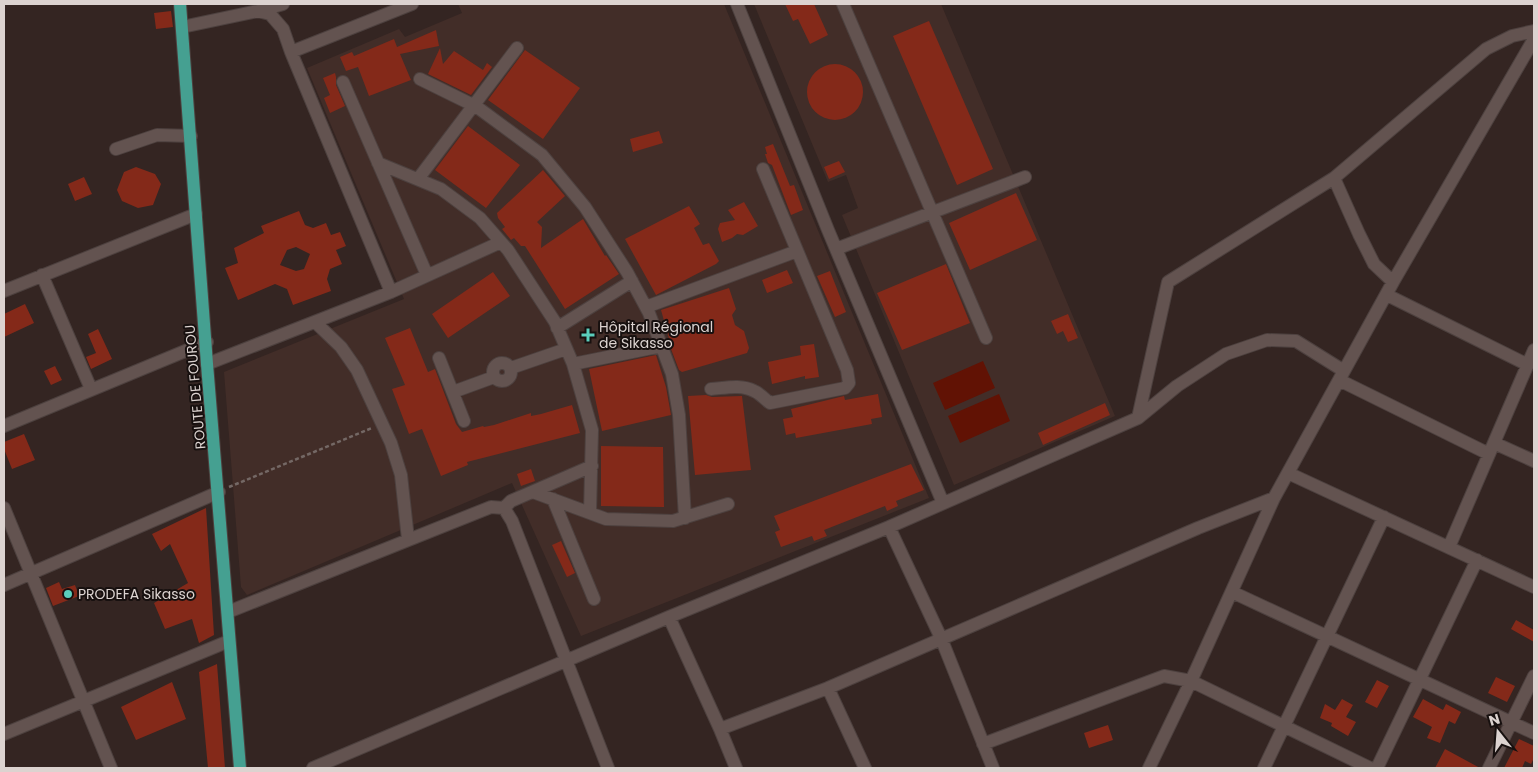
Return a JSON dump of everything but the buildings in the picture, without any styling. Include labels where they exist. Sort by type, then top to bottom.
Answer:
[{"type":"main road","name":"ROUTE DE FOUROU","points":[[180,4],[240,768]]},
{"type":"street","points":[[182,27],[283,4]]},
{"type":"street","points":[[291,52],[412,4]]},
{"type":"street","points":[[737,4],[836,249],[943,503]]},
{"type":"street","points":[[843,4],[986,338]]},
{"type":"street","points":[[258,11],[270,14],[283,29],[391,292]]},
{"type":"street","points":[[1138,418],[1168,282],[1334,178],[1486,49],[1512,36],[1534,31]]},
{"type":"street","points":[[1149,768],[1191,681],[1274,498],[1393,282],[1534,39]]},
{"type":"street","points":[[418,179],[517,48]]},
{"type":"street","points":[[420,79],[474,106],[542,155],[586,207],[632,281],[646,307],[672,374],[679,415],[685,518]]},
{"type":"street","points":[[343,82],[427,276]]},
{"type":"street","points":[[116,149],[157,135],[191,136]]},
{"type":"street","points":[[378,163],[441,189],[480,218],[513,258],[558,328],[572,364],[592,430],[590,513]]},
{"type":"street","points":[[711,389],[747,388],[757,391],[762,398],[770,403],[846,388],[849,383],[847,370],[763,169]]},
{"type":"street","points":[[836,249],[1025,177]]},
{"type":"street","points":[[1334,178],[1358,234],[1374,264],[1393,282]]},
{"type":"street","points":[[4,291],[196,214]]},
{"type":"street","points":[[207,364],[391,292],[501,242]]},
{"type":"street","points":[[646,307],[797,251]]},
{"type":"street","points":[[42,275],[92,389]]},
{"type":"street","points":[[558,328],[632,281]]},
{"type":"street","points":[[1387,295],[1528,365]]},
{"type":"street","points":[[315,322],[340,347],[357,370],[391,443],[402,474],[408,539]]},
{"type":"street","points":[[319,767],[669,617],[889,527],[1138,418],[1177,386],[1226,354],[1267,340],[1296,341],[1342,375],[1492,449],[1534,461]]},
{"type":"street","points":[[4,426],[207,342]]},
{"type":"street","points":[[572,364],[662,346]]},
{"type":"street","points":[[453,392],[494,377],[493,372],[498,364],[504,362],[511,368],[566,349]]},
{"type":"street","points":[[1449,547],[1534,350]]},
{"type":"street","points":[[439,358],[464,421]]},
{"type":"street","points":[[228,612],[491,507],[504,508],[511,501],[592,466]]},
{"type":"street","points":[[1288,473],[1534,587]]},
{"type":"street","points":[[4,586],[219,492]]},
{"type":"street","points":[[533,492],[606,518],[673,521],[728,504]]},
{"type":"street","points":[[720,729],[828,688],[1198,528],[1274,498]]},
{"type":"street","points":[[553,499],[594,599]]},
{"type":"street","points":[[4,508],[111,768]]},
{"type":"street","points":[[504,508],[512,520],[608,768]]},
{"type":"street","points":[[1264,768],[1384,517]]},
{"type":"street","points":[[889,527],[941,638],[993,768]]},
{"type":"street","points":[[1377,768],[1477,560]]},
{"type":"street","points":[[1232,592],[1534,733]]},
{"type":"street","points":[[669,617],[736,768]]},
{"type":"street","points":[[4,734],[229,641]]},
{"type":"street","points":[[983,744],[1164,676],[1191,681],[1370,768]]},
{"type":"street","points":[[1489,768],[1534,676]]},
{"type":"street","points":[[828,688],[865,768]]},
{"type":"path","points":[[219,492],[381,424]]},
{"type":"shaded area","name":"Hôpital Régional de Sikasso","points":[[458,4],[724,4],[929,498],[581,636],[512,483],[247,595],[241,587],[224,372],[404,299],[307,68],[399,29],[405,37],[462,13]]},
{"type":"shaded area","points":[[754,4],[941,4],[1115,416],[954,485],[842,215],[858,208],[846,175],[828,182]]},
{"type":"shaded area","points":[[983,361],[995,388],[945,410],[933,383]]},
{"type":"shaded area","points":[[999,394],[1010,421],[960,443],[948,416]]},
{"type":"place","name":"Hôpital Régional de Sikasso","points":[[588,335]]},
{"type":"place","name":"PRODEFA Sikasso","points":[[68,594]]}]
